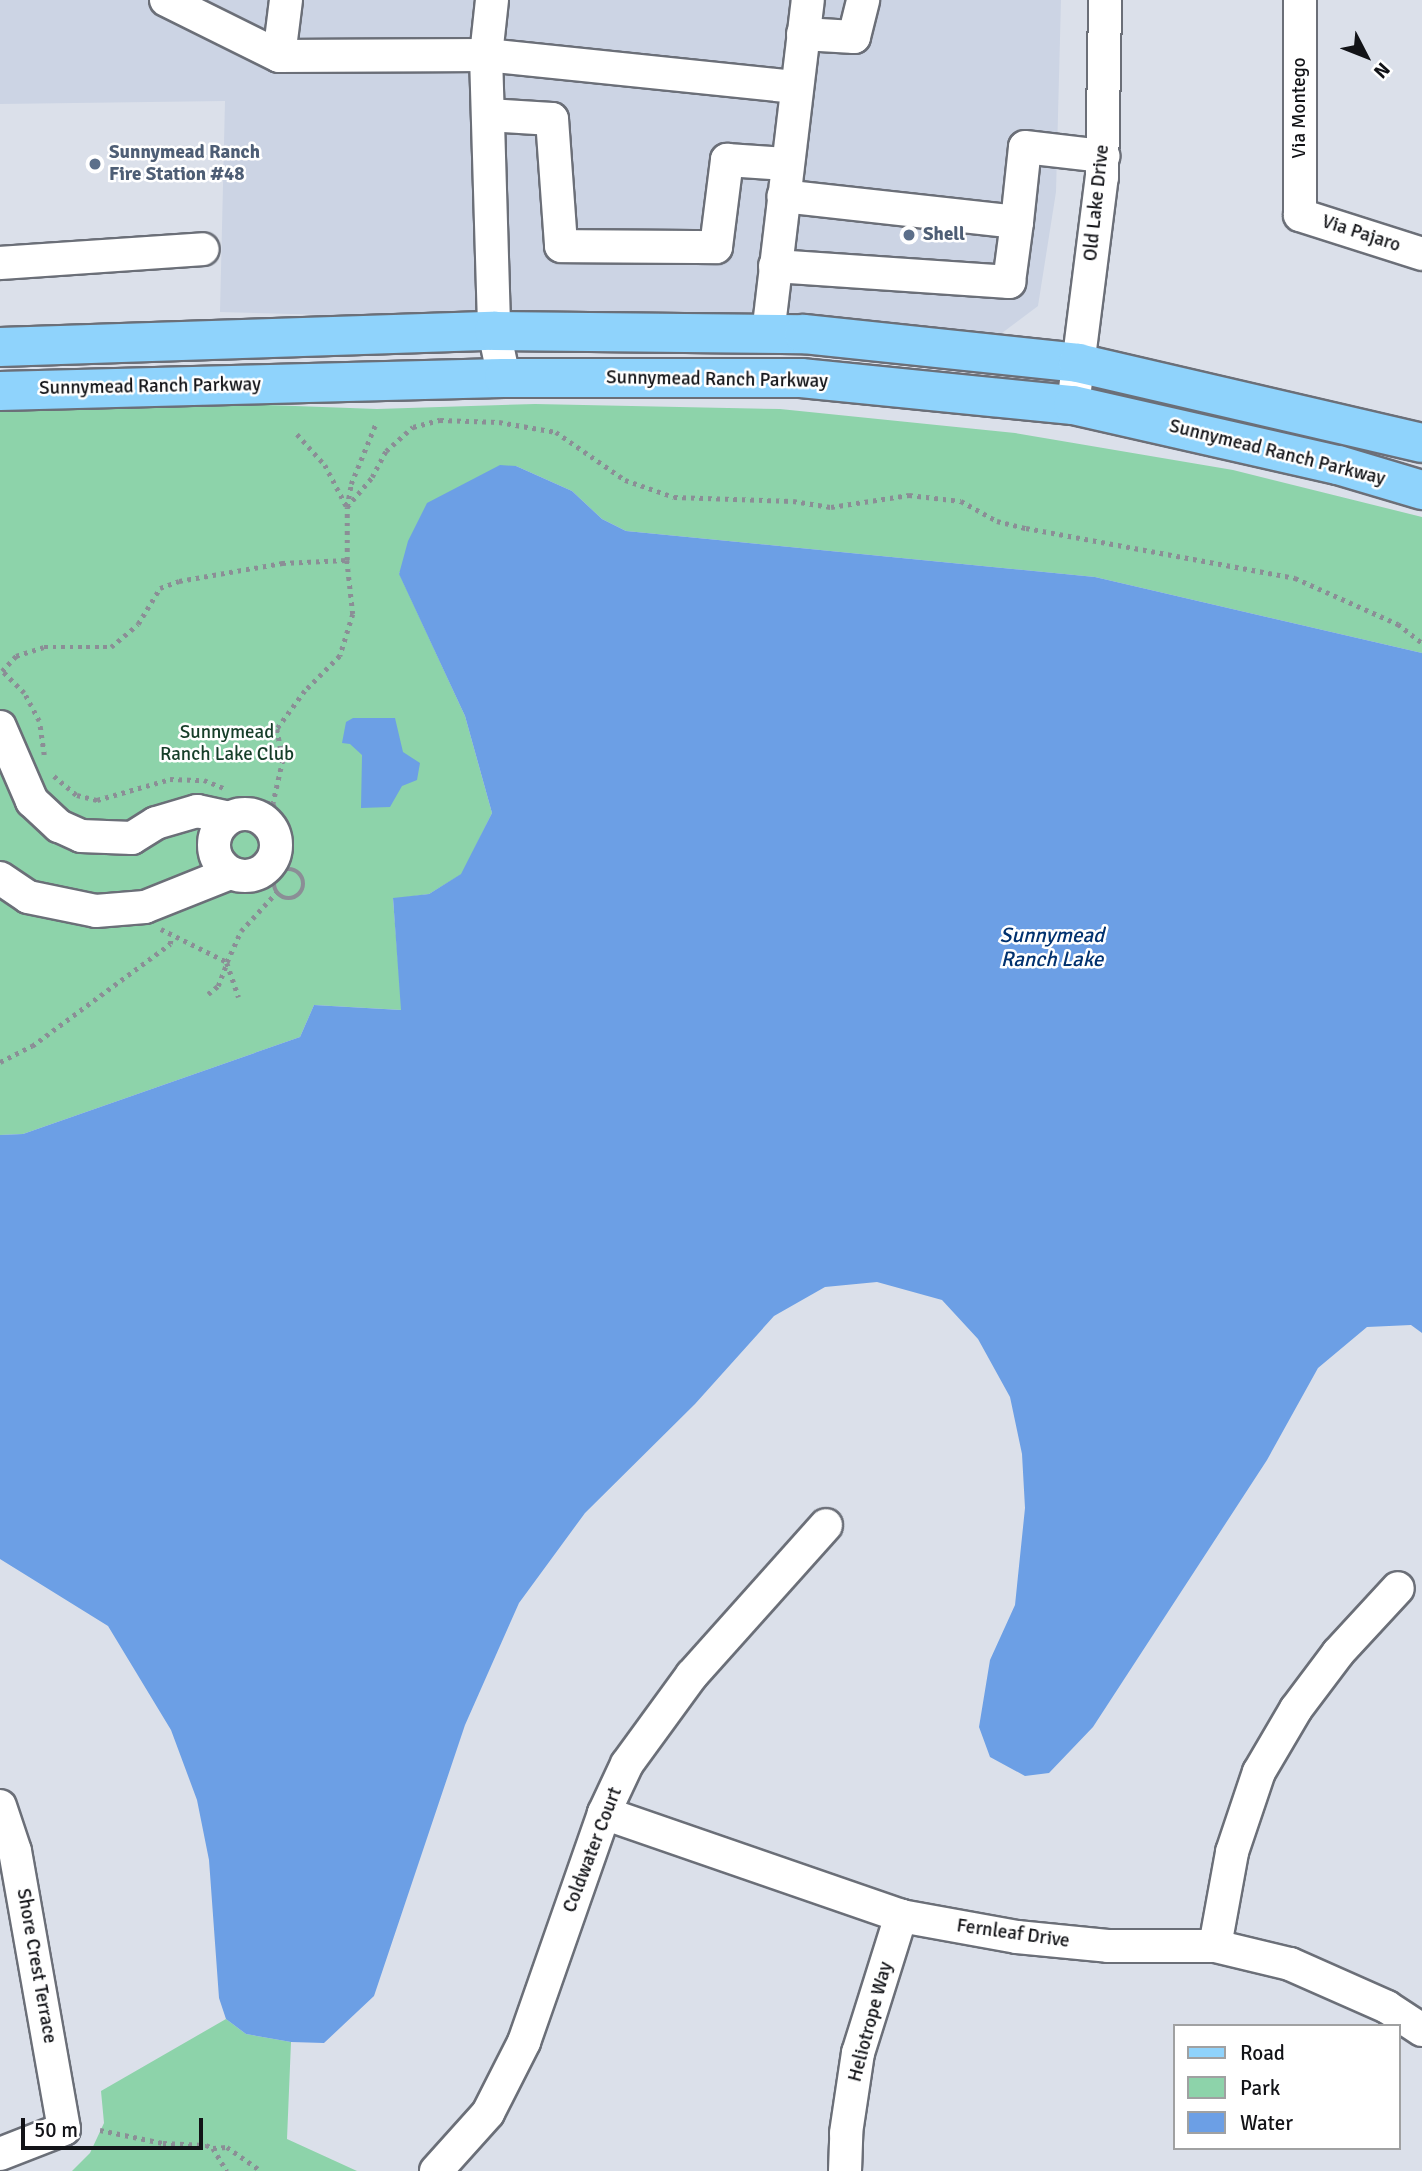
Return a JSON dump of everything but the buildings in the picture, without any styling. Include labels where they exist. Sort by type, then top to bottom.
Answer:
[{"type":"main road","points":[[0,347],[494,331],[768,334],[1078,363],[1422,443]]},
{"type":"main road","name":"Sunnymead Ranch Parkway","points":[[0,391],[505,378],[802,378],[1073,405],[1338,465],[1422,490]]},
{"type":"street","points":[[166,0],[279,56],[486,55],[796,87]]},
{"type":"street","points":[[279,56],[286,0]]},
{"type":"street","points":[[492,0],[486,55],[494,331],[505,378]]},
{"type":"street","points":[[768,334],[807,0]]},
{"type":"street","points":[[803,34],[854,37],[863,0]]},
{"type":"street","name":"Old Lake Drive","points":[[1073,405],[1103,156],[1105,0]]},
{"type":"street","name":"Via Montego","points":[[1300,0],[1300,215]]},
{"type":"street","points":[[488,115],[552,119],[561,246],[716,247],[727,160],[786,164]]},
{"type":"street","points":[[775,266],[1009,282],[1024,147],[1103,156]]},
{"type":"street","points":[[783,196],[1017,222]]},
{"type":"street","name":"Via Pajaro","points":[[1300,215],[1422,254]]},
{"type":"street","points":[[0,263],[203,249]]},
{"type":"street","points":[[0,727],[32,801],[59,826],[81,836],[132,838],[156,823],[233,802]]},
{"type":"street","points":[[0,878],[28,897],[96,911],[145,907],[230,873],[252,876],[262,872],[270,864],[277,844],[269,824],[260,817],[239,814],[233,802]]},
{"type":"street","points":[[230,873],[217,860],[213,841],[233,802]]},
{"type":"street","name":"Coldwater Court","points":[[436,2171],[488,2113],[524,2042],[604,1813],[627,1765],[692,1675],[826,1525]]},
{"type":"street","points":[[1215,1946],[1231,1852],[1259,1772],[1296,1709],[1338,1653],[1398,1588]]},
{"type":"street","name":"Shore Crest Terrace","points":[[0,1806],[15,1851],[64,2129],[0,2154]]},
{"type":"street","name":"Fernleaf Drive","points":[[604,1813],[901,1916],[1017,1937],[1108,1946],[1215,1946],[1302,1969],[1387,2007],[1422,2030]]},
{"type":"street","name":"Heliotrope Way","points":[[845,2171],[846,2133],[858,2053],[901,1916]]},
{"type":"path","points":[[347,507],[372,477],[386,451],[413,427],[440,420],[499,422],[556,432],[625,480],[674,497],[793,500],[831,507],[909,495],[961,501],[997,521],[1026,528],[1294,578],[1398,624],[1422,643]]},
{"type":"path","points":[[208,994],[218,986],[241,931],[276,893],[275,878],[286,869],[287,828],[273,804],[283,760],[277,729],[304,691],[340,656],[353,614],[347,560],[347,507],[351,484],[376,423]]},
{"type":"path","points":[[297,434],[325,465],[347,507]]},
{"type":"path","points":[[273,804],[233,802],[204,780],[170,779],[97,800],[77,795],[57,782],[44,756],[39,721],[24,693],[2,671],[16,656],[44,648],[111,647],[138,624],[160,589],[179,581],[282,563],[347,560]]},
{"type":"path","points":[[276,893],[289,900],[302,891],[302,877],[286,869]]},
{"type":"path","points":[[156,926],[171,937],[226,962],[239,996]]},
{"type":"path","points":[[0,1062],[32,1046],[170,944],[171,937]]},
{"type":"path","points":[[100,2130],[214,2148],[227,2147],[261,2170]]},
{"type":"path","points":[[214,2148],[227,2171]]},
{"type":"path","points":[[249,2171],[261,2170]]},
{"type":"shaded area","points":[[0,0],[1061,0],[1056,192],[1038,306],[1002,333],[220,312],[225,101],[0,104]]},
{"type":"green space","name":"Sunnymead Ranch Lake Club","points":[[239,404],[377,409],[535,404],[780,409],[1015,433],[1233,470],[1422,517],[1422,653],[1095,577],[626,531],[602,519],[572,491],[516,466],[399,573],[465,716],[492,813],[462,874],[429,894],[393,899],[402,1010],[314,1005],[300,1037],[23,1134],[0,1135],[0,410]]},
{"type":"green space","points":[[226,2019],[246,2034],[291,2042],[287,2139],[357,2171],[72,2171],[90,2153],[104,2123],[101,2091]]},
{"type":"water","name":"Sunnymead Ranch Lake","points":[[500,465],[516,466],[572,491],[602,519],[626,531],[1095,577],[1422,653],[1422,1333],[1411,1325],[1367,1327],[1318,1368],[1267,1460],[1093,1727],[1049,1773],[1025,1776],[990,1757],[979,1727],[990,1660],[1015,1605],[1025,1508],[1022,1454],[1010,1397],[978,1339],[942,1300],[877,1282],[825,1287],[774,1316],[695,1404],[585,1513],[519,1603],[465,1725],[374,1996],[324,2043],[291,2042],[246,2034],[226,2019],[219,1998],[209,1860],[197,1800],[171,1730],[108,1626],[0,1559],[0,1135],[23,1134],[300,1037],[314,1005],[401,1010],[393,898],[429,894],[461,874],[492,813],[465,716],[399,574],[408,541],[427,503]]},
{"type":"water","points":[[353,718],[395,718],[403,752],[420,763],[417,780],[402,786],[390,807],[361,808],[362,755],[350,744],[342,743],[346,722]]},
{"type":"place","name":"Sunnymead Ranch Fire Station #48","points":[[95,164]]},
{"type":"place","name":"Shell","points":[[909,235]]}]
